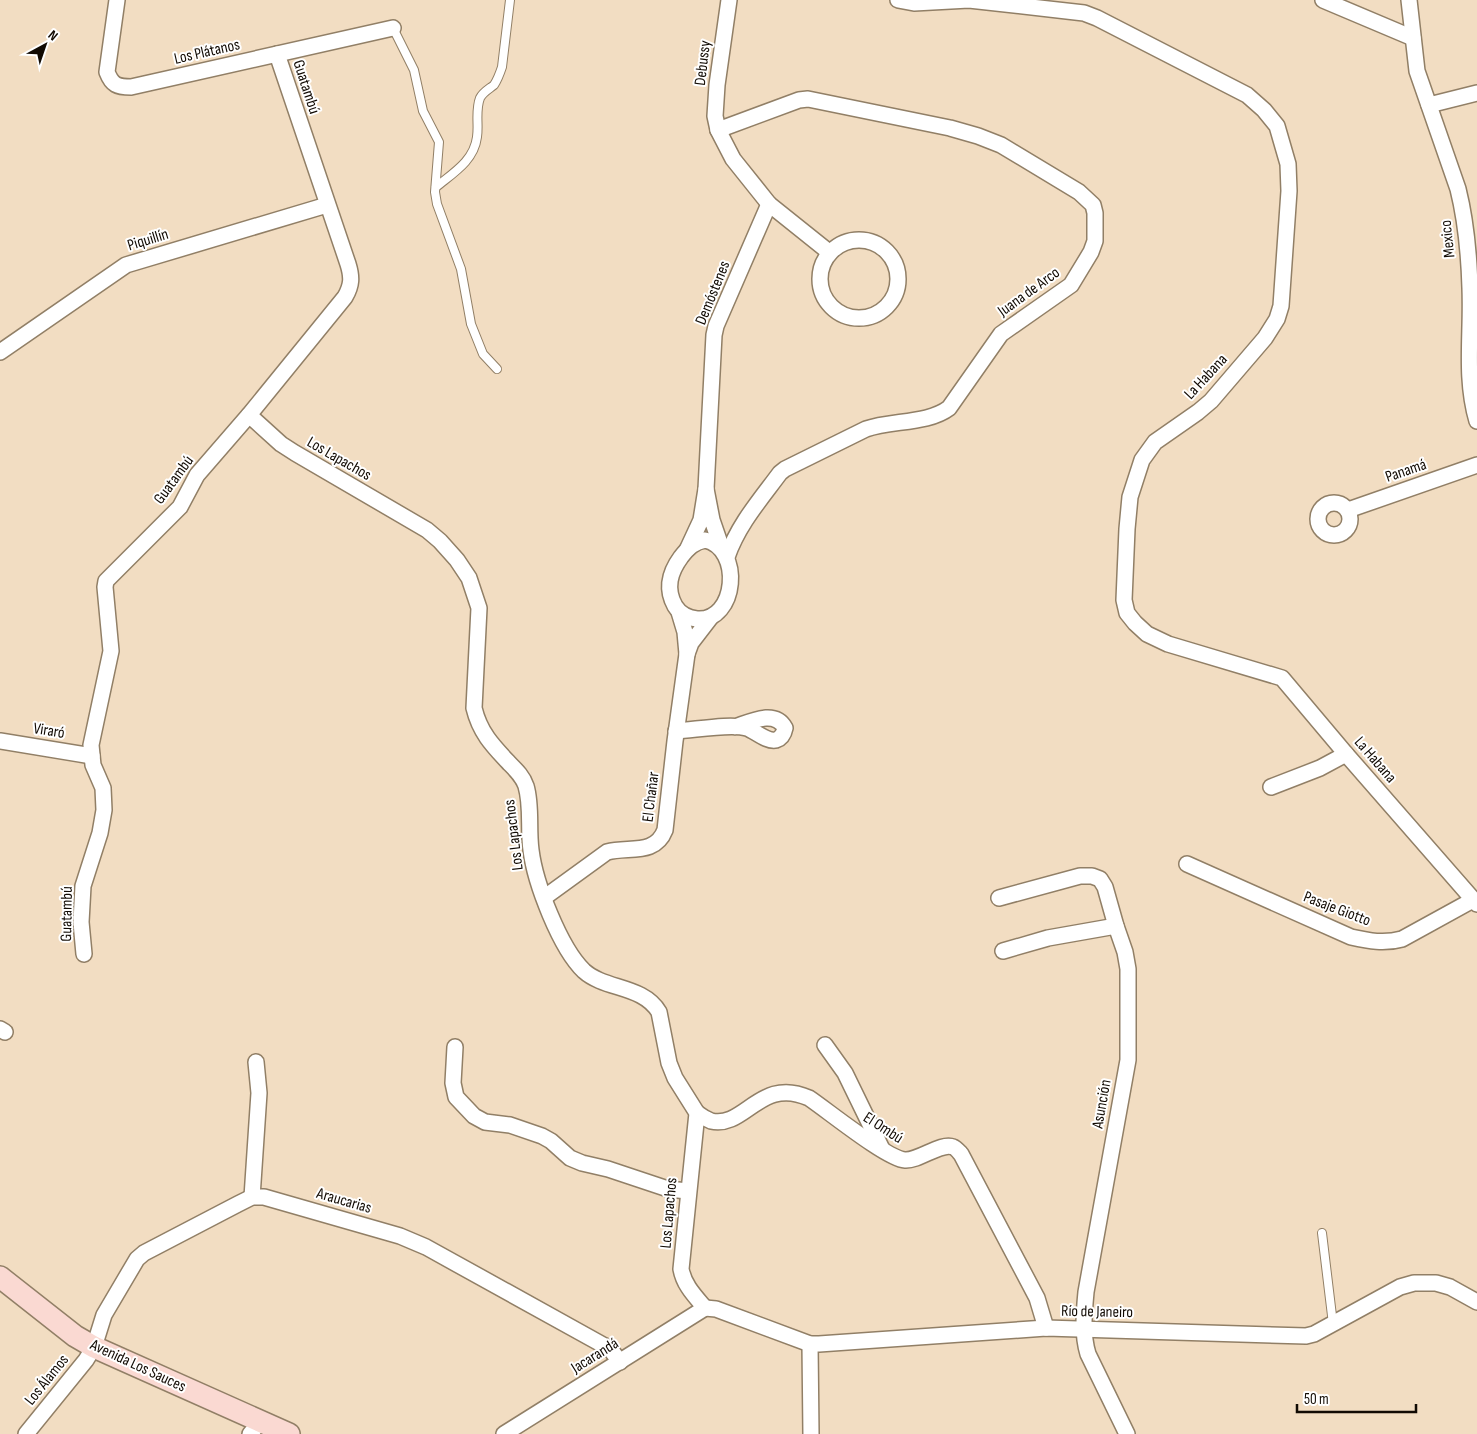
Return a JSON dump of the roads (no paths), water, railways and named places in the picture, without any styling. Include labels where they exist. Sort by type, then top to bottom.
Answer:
[{"type":"main road","name":"Avenida Los Sauces","points":[[0,1277],[75,1336],[94,1347],[255,1428],[289,1434]]},
{"type":"street","name":"Los Plátanos","points":[[117,0],[107,72],[110,80],[115,85],[131,87],[393,28]]},
{"type":"street","name":"Debussy","points":[[718,130],[716,116],[717,85],[729,0]]},
{"type":"street","name":"La Habana","points":[[898,0],[914,3],[969,0],[1084,14],[1097,18],[1247,95],[1264,110],[1277,126],[1284,146],[1289,173],[1282,306],[1265,338],[1211,401],[1155,442],[1142,460],[1130,497],[1126,529],[1124,600],[1127,613],[1148,634],[1168,644],[1282,678],[1476,905]]},
{"type":"street","points":[[1323,0],[1413,38]]},
{"type":"street","name":"Mexico","points":[[1409,0],[1417,71],[1458,189],[1472,244],[1469,382],[1477,421]]},
{"type":"street","name":"Guatambú","points":[[84,954],[81,922],[84,886],[87,869],[100,833],[104,810],[103,788],[93,764],[91,745],[92,732],[111,650],[104,587],[106,581],[180,507],[197,475],[249,415],[349,290],[352,276],[277,54]]},
{"type":"street","points":[[1429,105],[1477,94]]},
{"type":"street","name":"Juana de Arco","points":[[718,130],[800,100],[808,99],[950,128],[1000,145],[1079,192],[1093,205],[1095,213],[1095,241],[1091,252],[1071,285],[1001,334],[950,408],[937,415],[866,429],[785,469],[746,519],[724,553]]},
{"type":"street","points":[[718,130],[733,159],[768,204],[829,252]]},
{"type":"street","name":"Piquillín","points":[[0,352],[126,265],[327,204]]},
{"type":"street","name":"Demóstenes","points":[[679,612],[672,601],[669,580],[675,565],[688,548],[701,520],[706,488],[714,334],[768,204]]},
{"type":"street","points":[[852,240],[866,240],[878,244],[888,253],[895,264],[898,278],[896,291],[890,303],[870,317],[857,318],[844,315],[834,309],[825,300],[820,288],[819,276],[822,263],[829,252],[839,244],[852,240]]},
{"type":"street","name":"Los Lapachos","points":[[249,415],[281,444],[427,530],[457,560],[469,578],[479,608],[474,708],[477,721],[481,731],[521,776],[526,786],[531,850],[536,874],[556,926],[573,957],[585,972],[647,998],[655,1004],[659,1012],[669,1062],[675,1078],[697,1113],[681,1269],[688,1289],[705,1308]]},
{"type":"street","name":"Panamá","points":[[1348,510],[1477,465]]},
{"type":"street","name":"Demóstenes","points":[[706,488],[712,520],[731,576],[722,610],[711,617]]},
{"type":"street","points":[[712,520],[725,528],[733,528],[746,519]]},
{"type":"street","points":[[688,548],[698,541],[705,540],[712,541],[724,553]]},
{"type":"street","points":[[679,612],[688,618],[706,620],[711,617]]},
{"type":"street","name":"El Chañar","points":[[679,612],[685,632],[688,654]]},
{"type":"street","name":"El Chañar","points":[[545,897],[608,852],[646,848],[656,844],[662,838],[665,830],[676,731],[688,654],[691,643],[711,617]]},
{"type":"street","points":[[676,731],[735,727]]},
{"type":"street","name":"Viraró","points":[[0,741],[92,756]]},
{"type":"street","points":[[1272,787],[1320,768],[1346,754]]},
{"type":"street","name":"Pasaje Giotto","points":[[1188,864],[1351,937],[1373,942],[1390,942],[1402,939],[1476,905]]},
{"type":"street","name":"Asunción","points":[[999,898],[1080,876],[1092,876],[1100,879],[1105,886],[1125,952],[1128,969],[1128,1060],[1086,1292],[1083,1328],[1088,1354],[1127,1434]]},
{"type":"street","points":[[1004,951],[1048,938],[1116,926]]},
{"type":"street","points":[[825,1045],[845,1073],[883,1150]]},
{"type":"street","points":[[455,1047],[453,1083],[456,1097],[474,1116],[485,1122],[510,1125],[542,1136],[551,1141],[570,1158],[582,1163],[668,1189],[688,1191]]},
{"type":"street","points":[[94,1347],[104,1315],[137,1260],[144,1253],[252,1197],[259,1093],[256,1062]]},
{"type":"street","name":"El Ombú","points":[[697,1113],[709,1120],[719,1122],[729,1119],[776,1092],[788,1091],[809,1098],[897,1158],[913,1159],[946,1146],[953,1147],[961,1154],[1037,1298],[1046,1328]]},
{"type":"street","name":"Araucarias","points":[[252,1197],[274,1199],[400,1236],[426,1247],[611,1350],[620,1362]]},
{"type":"street","name":"Río de Janeiro","points":[[705,1308],[716,1309],[810,1344],[1046,1328],[1306,1336],[1314,1334],[1400,1287],[1414,1283],[1436,1283],[1450,1287],[1477,1302]]},
{"type":"street","name":"Jacarandá","points":[[504,1434],[705,1308]]},
{"type":"street","points":[[810,1344],[811,1434]]},
{"type":"street","name":"Los Álamos","points":[[26,1434],[78,1372],[94,1347]]},
{"type":"lane","points":[[436,187],[462,166],[472,154],[477,138],[480,97],[493,85],[502,67],[510,0]]},
{"type":"lane","points":[[393,28],[414,70],[423,111],[439,142],[436,187],[437,204],[461,269],[472,324],[483,354],[497,369]]},
{"type":"lane","points":[[1322,1233],[1332,1324]]}]
